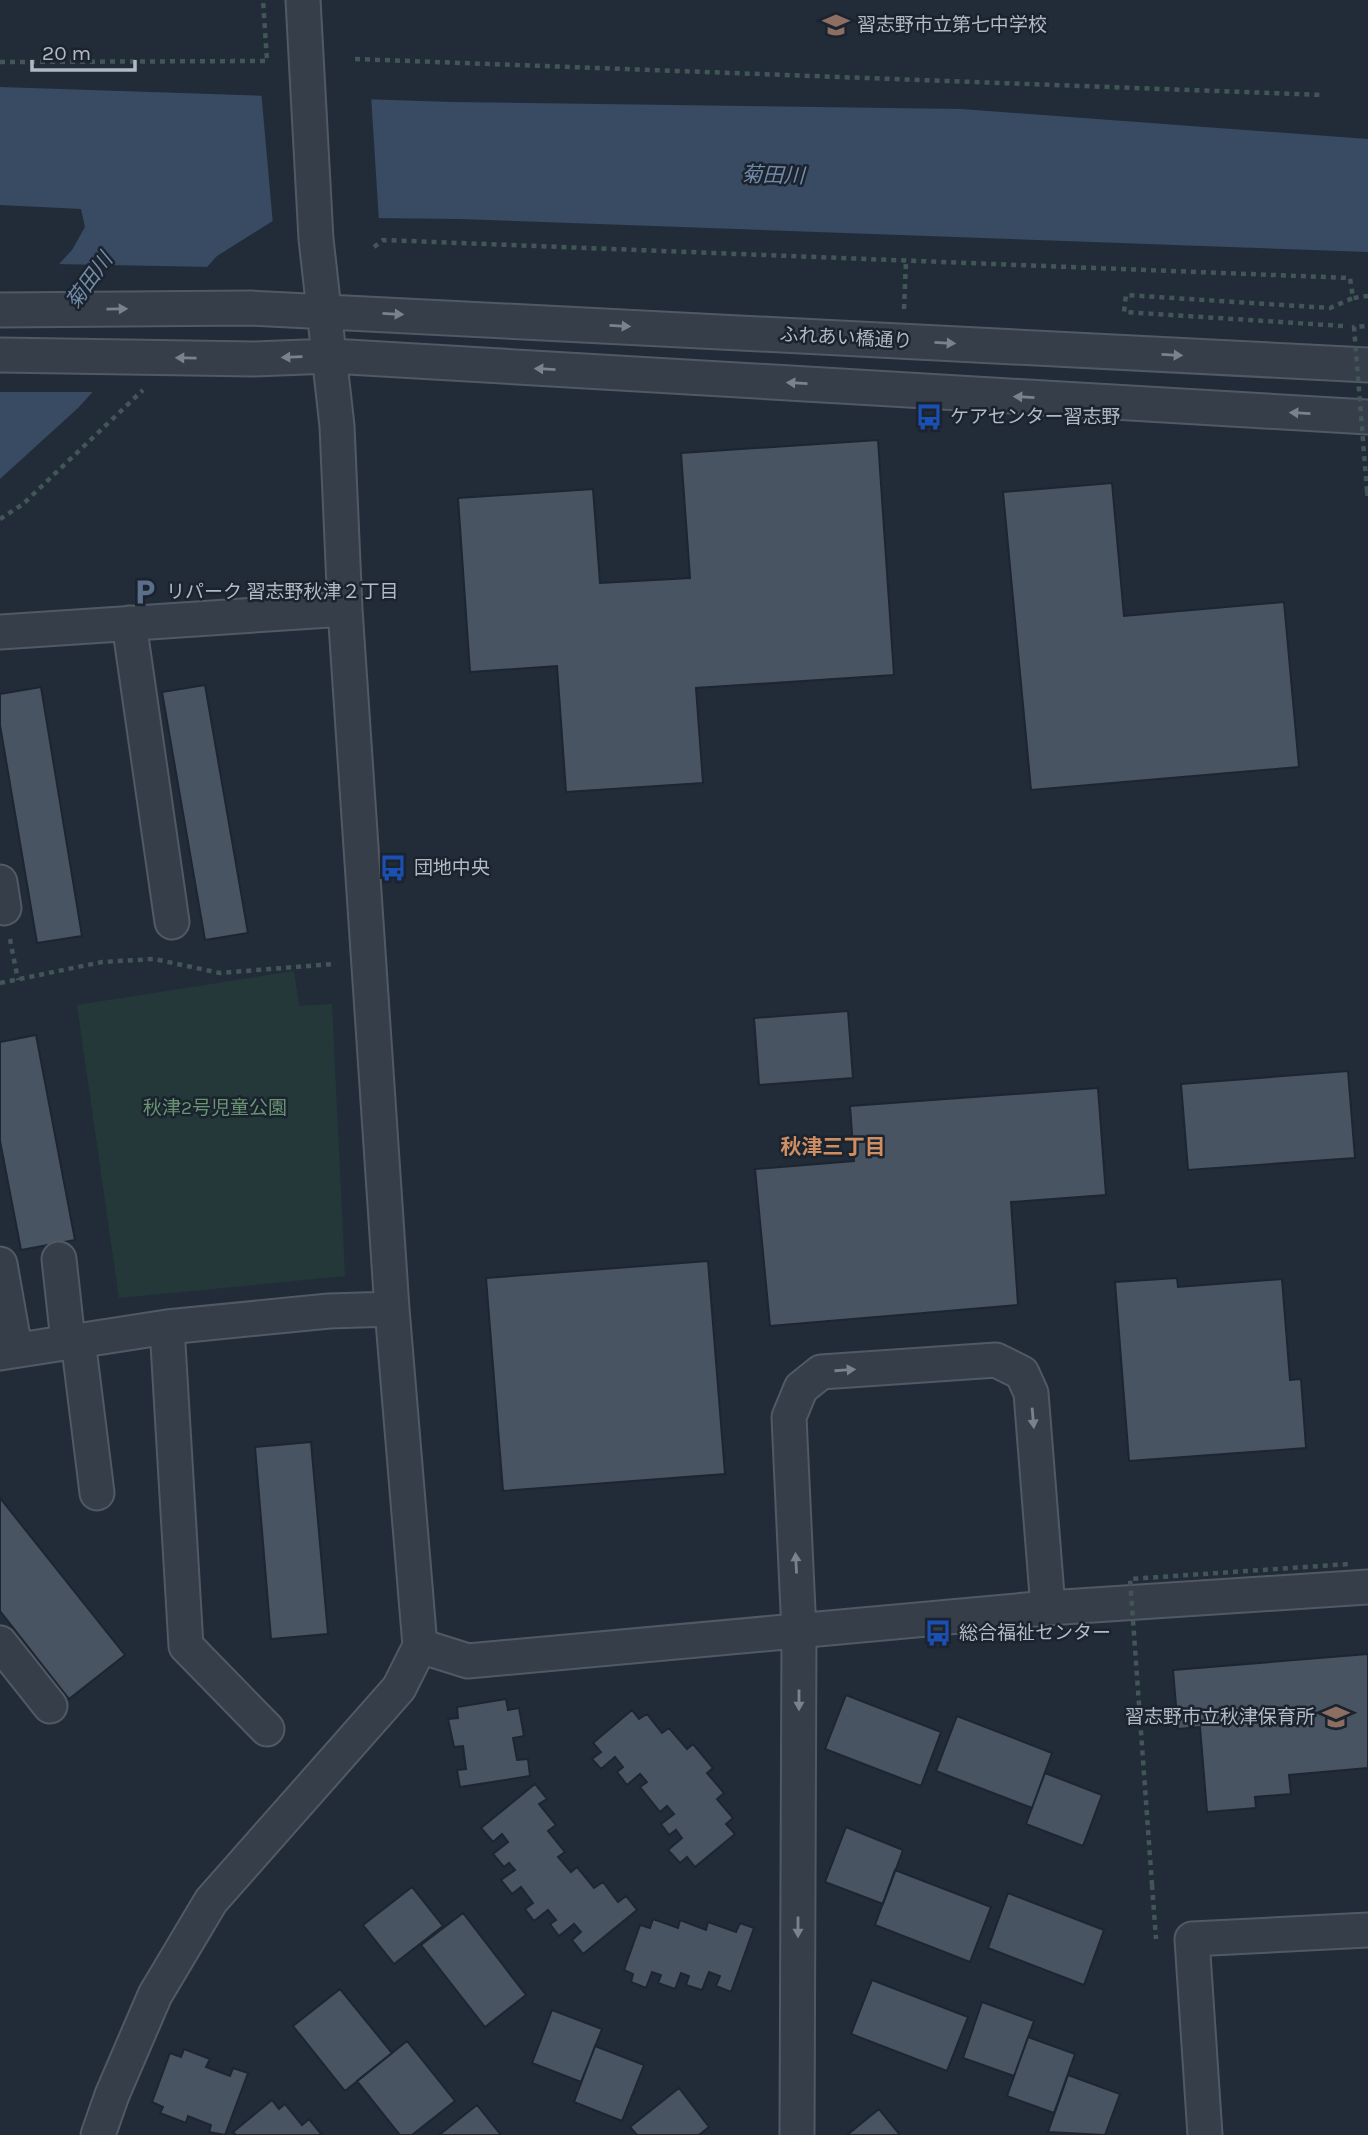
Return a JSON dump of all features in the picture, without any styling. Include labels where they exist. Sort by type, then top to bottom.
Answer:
[{"type":"street","points":[[98,2135],[155,1995],[211,1901],[398,1688],[420,1646],[392,1310],[345,609],[339,453],[331,356],[316,247],[303,0]]},
{"type":"street","name":"ふれあい橋通り","points":[[0,310],[251,308],[1368,365]]},
{"type":"street","points":[[0,355],[254,359],[331,356],[1368,417]]},
{"type":"street","points":[[0,632],[345,609]]},
{"type":"street","points":[[129,623],[172,922]]},
{"type":"street","points":[[60,1259],[97,1493]]},
{"type":"street","points":[[0,1264],[7,1351],[167,1328],[329,1311],[392,1310]]},
{"type":"street","points":[[167,1328],[186,1646],[267,1729]]},
{"type":"street","points":[[797,2135],[799,1632],[789,1417],[801,1388],[821,1372],[996,1360],[1022,1373],[1031,1393],[1048,1608]]},
{"type":"street","points":[[420,1646],[468,1661],[799,1632],[1358,1576]]},
{"type":"street","points":[[0,1643],[50,1706]]},
{"type":"street","points":[[1205,2135],[1192,1939],[1368,1930]]},
{"type":"path","points":[[0,62],[267,61],[262,0]]},
{"type":"path","points":[[355,60],[1324,95]]},
{"type":"path","points":[[374,247],[383,240],[1350,278],[1353,298]]},
{"type":"path","points":[[904,312],[906,260]]},
{"type":"path","points":[[1368,296],[1353,298],[1330,308],[1126,295],[1124,313],[1368,326]]},
{"type":"path","points":[[1354,327],[1368,498]]},
{"type":"path","points":[[0,519],[23,504],[91,443],[138,397],[147,384]]},
{"type":"path","points":[[0,983],[102,962],[154,959],[220,973],[334,964]]},
{"type":"path","points":[[1152,1885],[1130,1579],[1358,1576]]},
{"type":"green space","name":"秋津2号児童公園","points":[[294,971],[299,1006],[332,1004],[345,1276],[119,1298],[77,1005]]},
{"type":"water","name":"菊田川","points":[[0,87],[452,102],[962,109],[1368,139],[1368,252],[460,219],[279,217],[217,256],[78,408],[0,479],[0,328],[72,250],[85,227],[81,209],[0,205]]},
{"type":"pier","points":[[261,90],[371,95],[379,222],[280,221],[273,225]]},
{"type":"pier","points":[[55,264],[213,267],[98,392],[0,392],[0,323]]},
{"type":"building","points":[[878,440],[894,675],[696,688],[703,783],[566,792],[557,666],[470,672],[458,498],[593,489],[600,583],[690,578],[681,453]]},
{"type":"building","points":[[1112,483],[1124,616],[1284,602],[1299,767],[1031,790],[1003,492]]},
{"type":"building","points":[[205,685],[248,933],[205,940],[162,692]]},
{"type":"building","points":[[41,687],[82,936],[37,943],[0,725],[0,694]]},
{"type":"building","points":[[848,1011],[853,1078],[759,1085],[754,1018]]},
{"type":"building","points":[[36,1035],[75,1240],[21,1250],[0,1141],[0,1042]]},
{"type":"building","points":[[1348,1071],[1355,1158],[1188,1170],[1181,1084]]},
{"type":"building","points":[[1098,1088],[1106,1195],[1011,1202],[1018,1305],[770,1326],[755,1169],[854,1161],[850,1106]]},
{"type":"building","points":[[708,1261],[725,1474],[503,1491],[486,1278]]},
{"type":"building","points":[[1177,1278],[1178,1287],[1282,1279],[1290,1380],[1301,1379],[1306,1448],[1129,1461],[1115,1282]]},
{"type":"building","points":[[311,1442],[328,1634],[271,1639],[255,1447]]},
{"type":"building","points":[[0,1498],[125,1655],[69,1699],[0,1611]]},
{"type":"building","points":[[1368,1654],[1368,1768],[1289,1775],[1291,1794],[1255,1797],[1256,1808],[1207,1812],[1200,1727],[1178,1729],[1173,1670]]},
{"type":"building","points":[[846,1695],[941,1732],[921,1786],[825,1749]]},
{"type":"building","points":[[506,1699],[508,1710],[519,1708],[524,1736],[513,1738],[517,1760],[528,1759],[530,1776],[460,1787],[457,1770],[466,1769],[463,1746],[454,1747],[448,1719],[458,1718],[457,1707]]},
{"type":"building","points":[[632,1710],[639,1719],[647,1714],[662,1733],[669,1728],[687,1749],[693,1744],[713,1768],[707,1773],[724,1793],[717,1799],[733,1818],[726,1824],[735,1834],[695,1867],[687,1857],[680,1863],[668,1850],[682,1838],[676,1830],[669,1835],[661,1824],[674,1814],[667,1806],[660,1812],[640,1787],[647,1782],[640,1774],[627,1785],[617,1772],[623,1767],[615,1757],[601,1769],[592,1759],[601,1752],[593,1743]]},
{"type":"building","points":[[957,1716],[1052,1753],[1032,1808],[936,1771]]},
{"type":"building","points":[[1045,1773],[1102,1795],[1083,1846],[1026,1824]]},
{"type":"building","points":[[535,1784],[547,1799],[539,1804],[556,1825],[548,1831],[565,1852],[558,1857],[571,1872],[577,1867],[594,1888],[603,1882],[618,1902],[626,1896],[637,1910],[583,1954],[572,1940],[581,1932],[574,1924],[559,1936],[550,1924],[556,1920],[548,1910],[534,1921],[525,1909],[533,1903],[521,1887],[512,1894],[501,1880],[515,1870],[509,1863],[504,1867],[493,1854],[508,1842],[502,1834],[493,1842],[481,1828]]},
{"type":"building","points":[[846,1827],[903,1850],[883,1904],[825,1882]]},
{"type":"building","points":[[895,1870],[991,1907],[970,1962],[875,1925]]},
{"type":"building","points":[[412,1887],[443,1926],[394,1964],[363,1925]]},
{"type":"building","points":[[1008,1893],[1104,1930],[1084,1985],[988,1948]]},
{"type":"building","points":[[463,1913],[526,1995],[485,2027],[421,1945]]},
{"type":"building","points":[[653,1919],[678,1928],[680,1920],[706,1930],[708,1922],[736,1932],[740,1923],[754,1928],[731,1992],[716,1986],[720,1976],[709,1972],[702,1990],[686,1985],[689,1976],[681,1973],[675,1989],[658,1983],[661,1975],[652,1972],[646,1988],[631,1982],[633,1974],[624,1970],[640,1925],[650,1928]]},
{"type":"building","points":[[872,1980],[968,2017],[947,2071],[851,2034]]},
{"type":"building","points":[[340,1989],[392,2053],[345,2091],[293,2026]]},
{"type":"building","points":[[982,2002],[1034,2021],[1014,2076],[963,2058]]},
{"type":"building","points":[[552,2010],[602,2029],[581,2082],[532,2063]]},
{"type":"building","points":[[1028,2037],[1075,2054],[1054,2113],[1007,2096]]},
{"type":"building","points":[[407,2041],[455,2101],[412,2135],[400,2135],[357,2081]]},
{"type":"building","points":[[595,2046],[644,2065],[622,2121],[574,2102]]},
{"type":"building","points":[[184,2049],[210,2059],[206,2067],[230,2076],[233,2068],[248,2073],[225,2135],[209,2132],[211,2125],[188,2116],[186,2123],[160,2113],[163,2107],[152,2102],[170,2053],[181,2057]]},
{"type":"building","points":[[1068,2075],[1120,2094],[1105,2135],[1048,2132]]},
{"type":"building","points":[[679,2088],[709,2127],[699,2135],[637,2135],[630,2127]]},
{"type":"building","points":[[272,2100],[279,2109],[285,2104],[302,2125],[309,2119],[322,2135],[236,2135],[233,2132]]},
{"type":"building","points":[[477,2105],[501,2135],[439,2135]]},
{"type":"building","points":[[879,2109],[900,2135],[847,2135]]},
{"type":"place","name":"習志野市立第七中学校","points":[[836,25]]},
{"type":"place","name":"ケアセンター習志野","points":[[929,417]]},
{"type":"place","name":"リパーク 習志野秋津２丁目","points":[[145,592]]},
{"type":"place","name":"団地中央","points":[[393,868]]},
{"type":"place","name":"総合福祉センター","points":[[938,1633]]},
{"type":"place","name":"習志野市立秋津保育所","points":[[1336,1717]]},
{"type":"district","name":"秋津三丁目","points":[[833,1147]]}]
